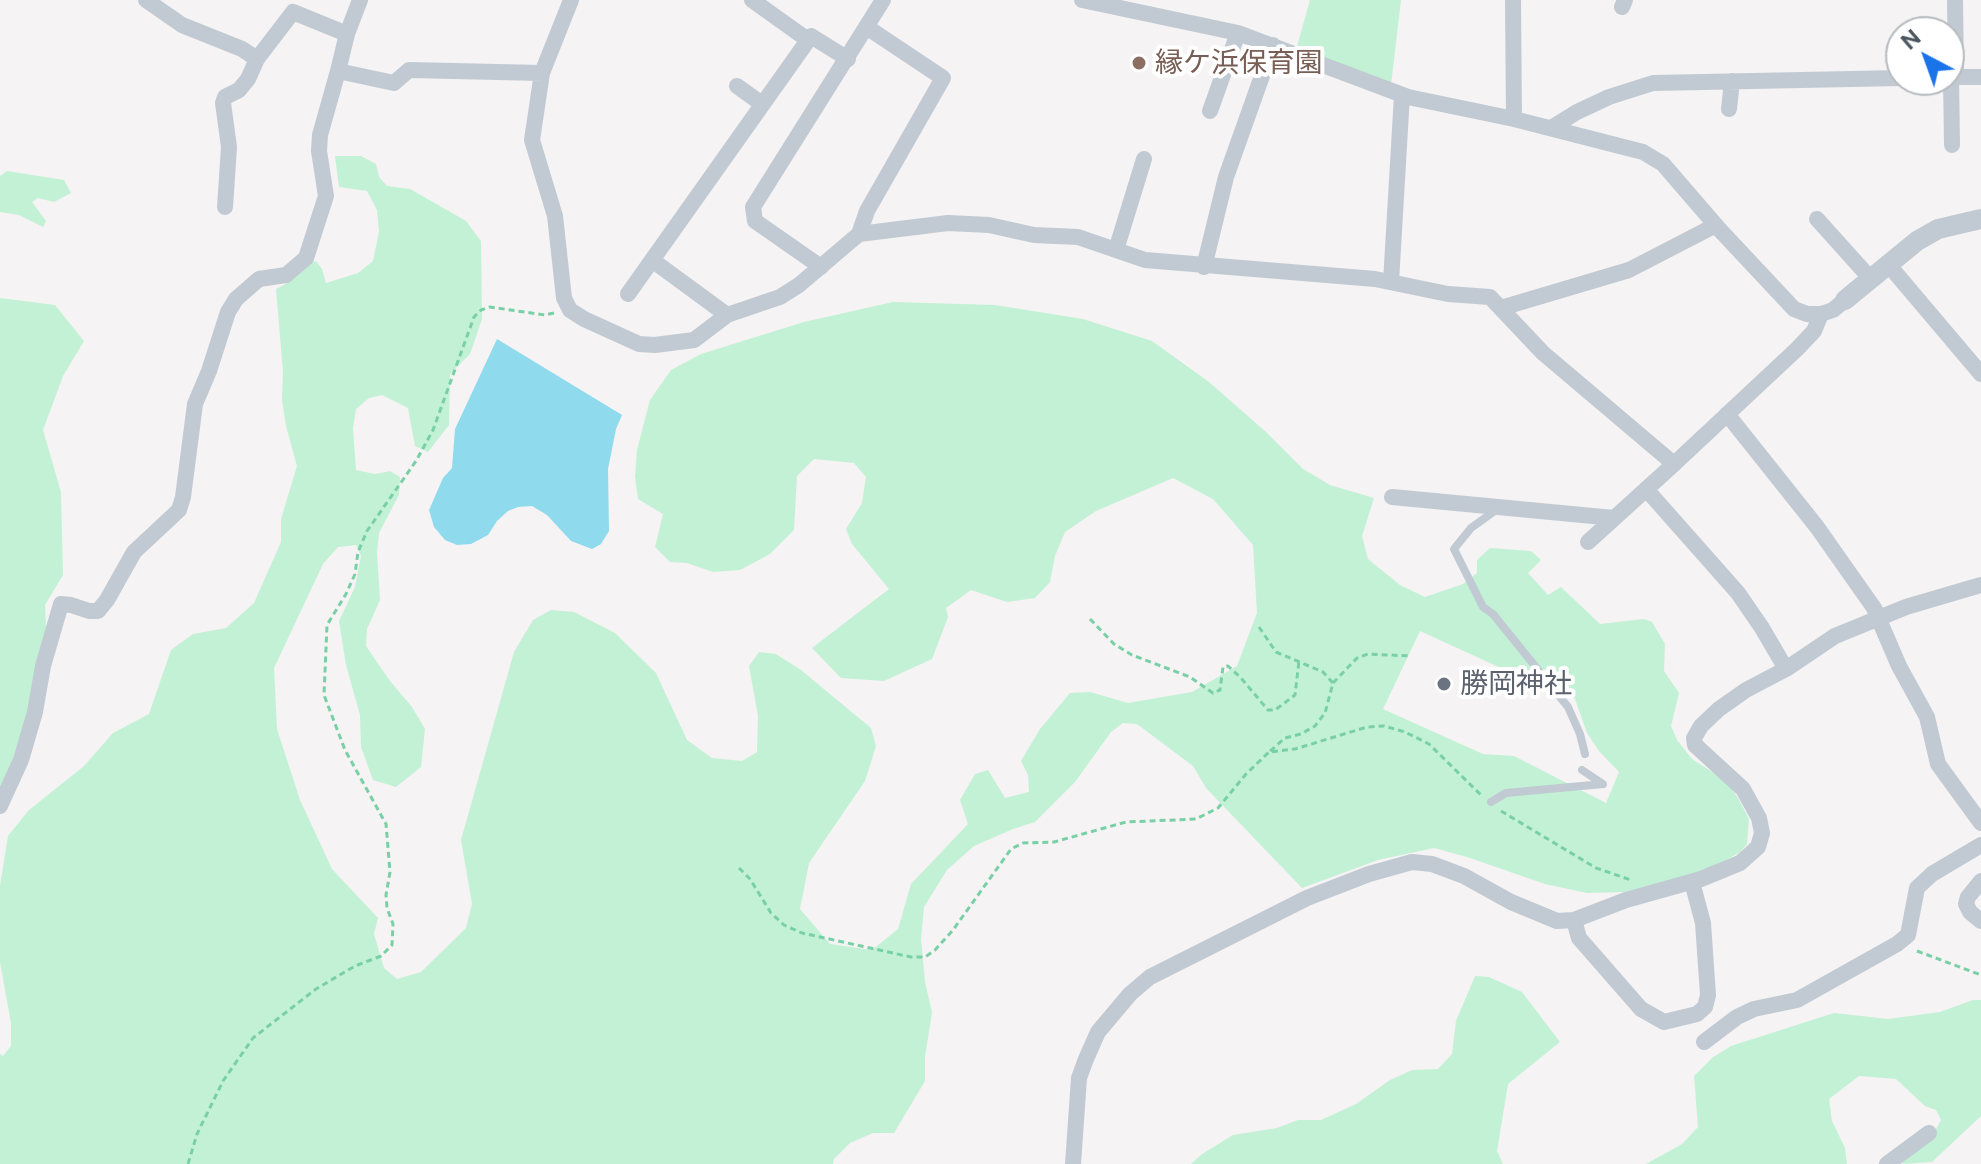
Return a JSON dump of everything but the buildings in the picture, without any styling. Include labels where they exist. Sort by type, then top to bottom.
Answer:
[{"type":"street","points":[[146,0],[182,25],[242,49],[257,59]]},
{"type":"street","points":[[0,806],[29,733],[43,666],[61,604],[98,611],[134,552],[179,510],[195,404],[228,312],[236,299],[259,279],[286,275],[306,258],[326,196],[319,151],[320,135],[347,34],[360,0]]},
{"type":"street","points":[[571,0],[542,73],[532,140],[555,216],[564,298],[570,310],[639,344],[694,340],[727,315],[780,297],[859,234],[867,211],[943,78],[868,28]]},
{"type":"street","points":[[752,0],[808,40]]},
{"type":"street","points":[[821,267],[755,221],[753,207],[883,0]]},
{"type":"street","points":[[1082,0],[1238,33],[1402,95],[1551,128],[1653,157],[1785,300],[1807,314],[1833,310],[1887,263],[1938,229],[1981,219]]},
{"type":"street","points":[[1513,0],[1514,119]]},
{"type":"street","points":[[225,207],[229,147],[223,103],[225,97],[239,90],[248,79],[257,59],[293,12],[347,34]]},
{"type":"street","points":[[1210,111],[1238,33]]},
{"type":"street","points":[[628,294],[811,36],[848,59]]},
{"type":"street","points":[[1204,267],[1226,177],[1273,45]]},
{"type":"street","points":[[338,71],[394,83],[409,70],[542,73]]},
{"type":"street","points":[[1551,128],[1609,97],[1653,83],[1885,78]]},
{"type":"street","points":[[1729,109],[1732,81]]},
{"type":"street","points":[[737,86],[762,104]]},
{"type":"street","points":[[1391,282],[1402,95]]},
{"type":"street","points":[[1952,96],[1952,145]]},
{"type":"street","points":[[1116,250],[1144,159]]},
{"type":"street","points":[[1817,219],[1870,278]]},
{"type":"street","points":[[859,234],[948,223],[989,225],[1034,235],[1078,237],[1145,260],[1391,282],[1448,294],[1490,297],[1543,353],[1674,464]]},
{"type":"street","points":[[1501,308],[1629,270],[1716,225]]},
{"type":"street","points":[[652,260],[727,315]]},
{"type":"street","points":[[1887,263],[1981,374]]},
{"type":"street","points":[[1588,542],[1797,349],[1814,331],[1821,314]]},
{"type":"street","points":[[1727,414],[1817,527],[1874,608],[1927,717],[1938,764],[1981,823]]},
{"type":"street","points":[[1646,489],[1738,593],[1786,669]]},
{"type":"street","points":[[1392,497],[1614,518]]},
{"type":"street","points":[[1073,1164],[1079,1078],[1098,1032],[1122,1003],[1150,977],[1307,898],[1369,874],[1412,862],[1432,864],[1464,876],[1547,919],[1574,920],[1740,863],[1758,847],[1762,833],[1759,818],[1743,789],[1695,745],[1694,738],[1701,726],[1746,690],[1786,669],[1835,636],[1945,594],[1981,585]]},
{"type":"street","points":[[1682,1018],[1706,1047],[1737,1017],[1754,1009],[1797,1000],[1897,944],[1908,935],[1917,888],[1932,874],[1981,845]]},
{"type":"street","points":[[1981,881],[1966,904],[1981,921]]},
{"type":"street","points":[[1574,920],[1579,938],[1641,1009],[1664,1022],[1697,1014],[1705,1007],[1707,1000],[1703,923],[1692,882]]},
{"type":"street","points":[[1887,1164],[1929,1133]]},
{"type":"lane","points":[[1500,507],[1484,516],[1454,549],[1483,607],[1493,614],[1568,707],[1585,754]]},
{"type":"lane","points":[[1491,802],[1506,793],[1603,784],[1582,770]]},
{"type":"path","points":[[188,1164],[197,1134],[223,1081],[253,1038],[316,989],[355,966],[381,956],[392,945],[393,924],[386,895],[390,872],[386,824],[345,750],[324,695],[327,625],[355,574],[358,552],[367,531],[416,461],[433,430],[474,317],[490,307],[545,315],[570,310]]},
{"type":"path","points":[[1090,619],[1114,644],[1132,655],[1190,677],[1213,693],[1220,690],[1223,667],[1228,666],[1268,710],[1275,710],[1295,695],[1299,661]]},
{"type":"path","points":[[1259,627],[1276,652],[1323,672],[1333,683]]},
{"type":"path","points":[[739,868],[750,879],[771,913],[784,925],[802,933],[911,957],[925,957],[953,930],[1011,849],[1023,843],[1054,842],[1126,822],[1196,819],[1218,808],[1246,774],[1285,738],[1315,726],[1325,713],[1333,683],[1357,658],[1368,654],[1411,656]]},
{"type":"path","points":[[1269,752],[1295,749],[1367,727],[1384,726],[1405,732],[1429,744],[1508,818],[1584,862],[1656,892]]},
{"type":"path","points":[[1897,944],[1981,975]]},
{"type":"green space","points":[[1310,0],[1401,0],[1391,85],[1296,50]]},
{"type":"green space","points":[[335,156],[361,156],[376,164],[379,177],[387,186],[410,189],[466,221],[481,241],[482,319],[470,354],[450,374],[449,425],[428,452],[415,446],[408,408],[382,395],[369,398],[356,409],[353,428],[356,470],[375,474],[390,471],[400,477],[399,495],[379,533],[380,600],[367,629],[366,646],[425,729],[421,767],[396,787],[373,780],[361,747],[360,715],[346,665],[339,621],[355,587],[361,556],[356,545],[338,547],[323,564],[274,668],[277,729],[300,800],[332,869],[378,918],[374,934],[384,968],[397,979],[421,972],[466,928],[472,904],[461,840],[514,652],[533,620],[551,610],[574,612],[615,633],[656,673],[687,740],[712,758],[742,761],[757,752],[758,716],[749,666],[759,652],[776,654],[801,670],[871,728],[876,746],[865,781],[809,863],[800,909],[830,944],[872,950],[898,929],[911,884],[968,824],[960,800],[975,774],[988,770],[1005,798],[1029,792],[1028,775],[1021,761],[1040,729],[1070,693],[1090,692],[1128,703],[1192,692],[1237,666],[1257,613],[1253,545],[1213,499],[1173,478],[1096,511],[1065,532],[1055,556],[1050,582],[1035,598],[1007,602],[971,590],[946,608],[948,617],[932,659],[884,681],[841,678],[812,648],[889,589],[852,544],[846,529],[862,503],[866,477],[854,463],[814,459],[797,476],[794,530],[770,554],[740,570],[713,572],[687,563],[670,562],[655,547],[663,514],[638,499],[635,477],[637,450],[650,400],[671,370],[701,354],[804,322],[893,302],[995,305],[1083,319],[1152,341],[1209,382],[1303,469],[1330,485],[1374,498],[1362,536],[1368,559],[1400,585],[1425,597],[1463,584],[1477,573],[1477,560],[1490,548],[1531,551],[1541,560],[1528,573],[1548,595],[1561,587],[1600,624],[1644,619],[1652,622],[1665,644],[1664,671],[1679,693],[1671,726],[1677,740],[1692,759],[1726,781],[1738,798],[1749,819],[1747,844],[1740,852],[1713,868],[1625,892],[1587,893],[1545,884],[1434,848],[1378,860],[1302,888],[1206,788],[1193,766],[1137,724],[1123,723],[1111,732],[1075,782],[1035,822],[974,846],[947,870],[924,907],[921,939],[925,982],[932,1012],[925,1057],[925,1081],[894,1133],[873,1133],[850,1143],[833,1164],[0,1164],[0,1054],[3,1056],[11,1046],[11,1023],[0,962],[0,886],[8,836],[29,810],[84,766],[113,733],[149,714],[171,650],[193,634],[226,628],[254,603],[281,542],[281,519],[297,466],[282,400],[283,372],[276,289],[306,264],[316,261],[326,283],[358,273],[373,261],[379,232],[377,210],[367,191],[339,187]],"holes":[[[1420,631],[1514,674],[1523,674],[1535,668],[1555,671],[1575,699],[1587,733],[1619,772],[1606,803],[1514,756],[1483,754],[1383,709]]]},
{"type":"green space","points":[[7,171],[64,180],[71,193],[54,202],[38,198],[32,202],[46,221],[43,227],[19,215],[0,212],[0,176]]},
{"type":"green space","points":[[0,298],[55,305],[84,341],[63,376],[43,430],[61,492],[63,575],[45,605],[47,648],[0,811]]},
{"type":"green space","points":[[1475,976],[1489,977],[1522,992],[1560,1042],[1508,1084],[1497,1151],[1503,1164],[1191,1164],[1233,1135],[1277,1128],[1298,1120],[1321,1120],[1356,1104],[1390,1080],[1412,1070],[1438,1069],[1452,1054],[1456,1021]]},
{"type":"green space","points":[[1981,1000],[1981,1116],[1932,1162],[1903,1164],[1902,1161],[1934,1133],[1941,1120],[1936,1110],[1925,1106],[1896,1079],[1859,1076],[1829,1099],[1832,1121],[1845,1148],[1847,1164],[1646,1164],[1682,1144],[1698,1127],[1694,1076],[1712,1058],[1731,1046],[1834,1013],[1888,1019],[1940,1012]]},
{"type":"water","points":[[497,339],[622,415],[608,469],[609,531],[601,544],[592,549],[571,541],[547,515],[532,506],[508,511],[488,535],[471,544],[457,545],[445,540],[434,527],[429,510],[443,478],[452,468],[455,429]]},
{"type":"place","name":"縁ケ浜保育園","points":[[1139,63]]},
{"type":"place","name":"勝岡神社","points":[[1444,684]]}]
